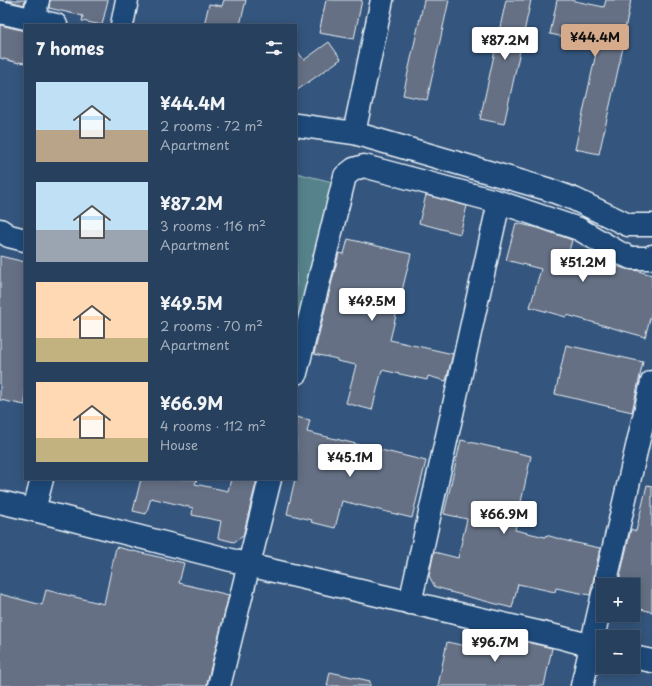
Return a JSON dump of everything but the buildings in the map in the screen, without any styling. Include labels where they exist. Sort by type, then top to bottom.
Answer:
[{"type":"street","points":[[122,24],[127,0]]},
{"type":"street","points":[[354,133],[382,0]]},
{"type":"street","points":[[0,12],[35,10],[55,24]]},
{"type":"street","points":[[297,125],[354,133],[547,189],[574,199],[628,225],[652,225]]},
{"type":"street","points":[[297,369],[345,176],[354,168],[364,166],[499,202],[580,229],[618,252],[631,258],[648,258],[652,256]]},
{"type":"street","points":[[410,603],[499,202]]},
{"type":"street","points":[[0,230],[9,236],[24,240]]},
{"type":"street","points":[[607,578],[652,382]]},
{"type":"street","points":[[34,510],[42,480]]},
{"type":"street","points":[[219,686],[270,480]]},
{"type":"street","points":[[0,502],[248,565],[596,647]]},
{"type":"street","points":[[582,686],[596,650]]},
{"type":"street","points":[[640,658],[652,661]]},
{"type":"green space","points":[[297,173],[333,182],[297,333]]}]
